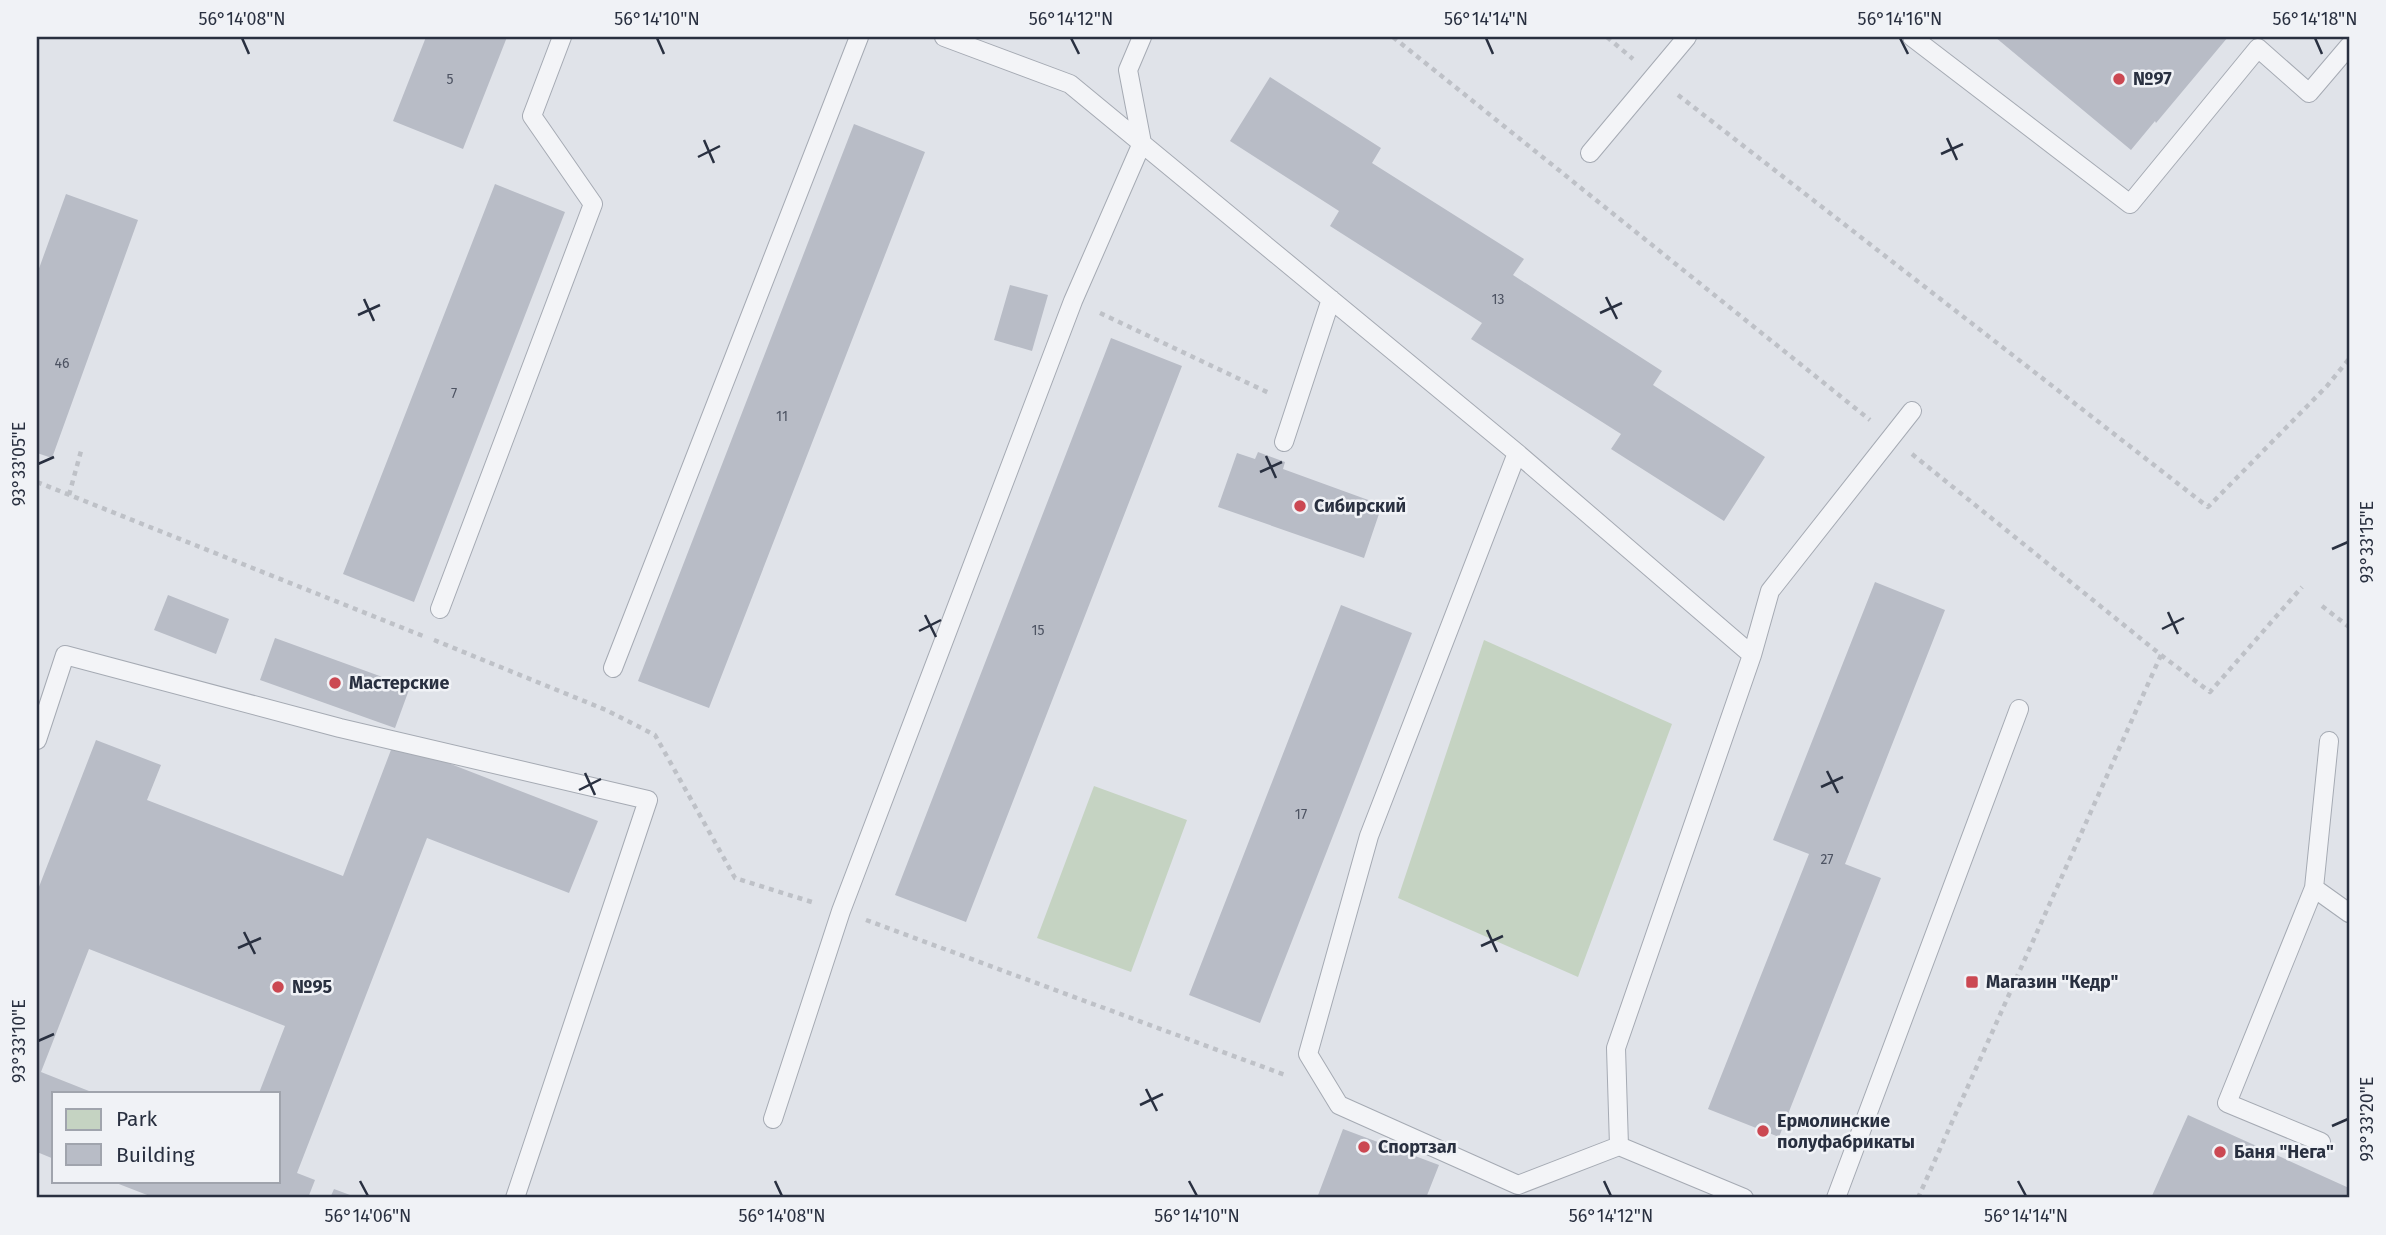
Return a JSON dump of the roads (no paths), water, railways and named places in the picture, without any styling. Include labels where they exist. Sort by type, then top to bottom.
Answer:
[{"type":"lane","points":[[440,609],[593,204],[532,116],[562,37]]},
{"type":"lane","points":[[613,668],[859,37]]},
{"type":"lane","points":[[944,37],[1070,84],[1517,453],[1752,656]]},
{"type":"lane","points":[[773,1119],[841,911],[1073,300],[1142,143],[1128,69],[1142,37]]},
{"type":"lane","points":[[1591,153],[1687,37]]},
{"type":"lane","points":[[1912,37],[2130,204],[2258,48],[2309,93],[2349,46]]},
{"type":"lane","points":[[1284,442],[1331,299]]},
{"type":"lane","points":[[1619,1146],[1616,1048],[1752,656],[1770,591],[1912,411]]},
{"type":"lane","points":[[1517,453],[1369,836],[1308,1054],[1339,1105],[1515,1191],[1619,1146],[1744,1198]]},
{"type":"lane","points":[[37,740],[65,655],[340,728],[648,800],[515,1198]]},
{"type":"lane","points":[[1836,1198],[2019,709]]},
{"type":"lane","points":[[2321,1142],[2227,1103],[2314,888],[2329,741]]},
{"type":"lane","points":[[2314,888],[2349,913]]},
{"type":"place","name":"№97","points":[[2119,79]]},
{"type":"place","name":"Сибирский","points":[[1300,506]]},
{"type":"place","name":"Мастерские","points":[[335,683]]},
{"type":"place","name":"Магазин \"Кедр\"","points":[[1972,982]]},
{"type":"place","name":"№95","points":[[278,987]]},
{"type":"place","name":"Ермолинские полуфабрикаты","points":[[1763,1131]]},
{"type":"place","name":"Спортзал","points":[[1364,1147]]},
{"type":"place","name":"Баня \"Нега\"","points":[[2220,1152]]}]
